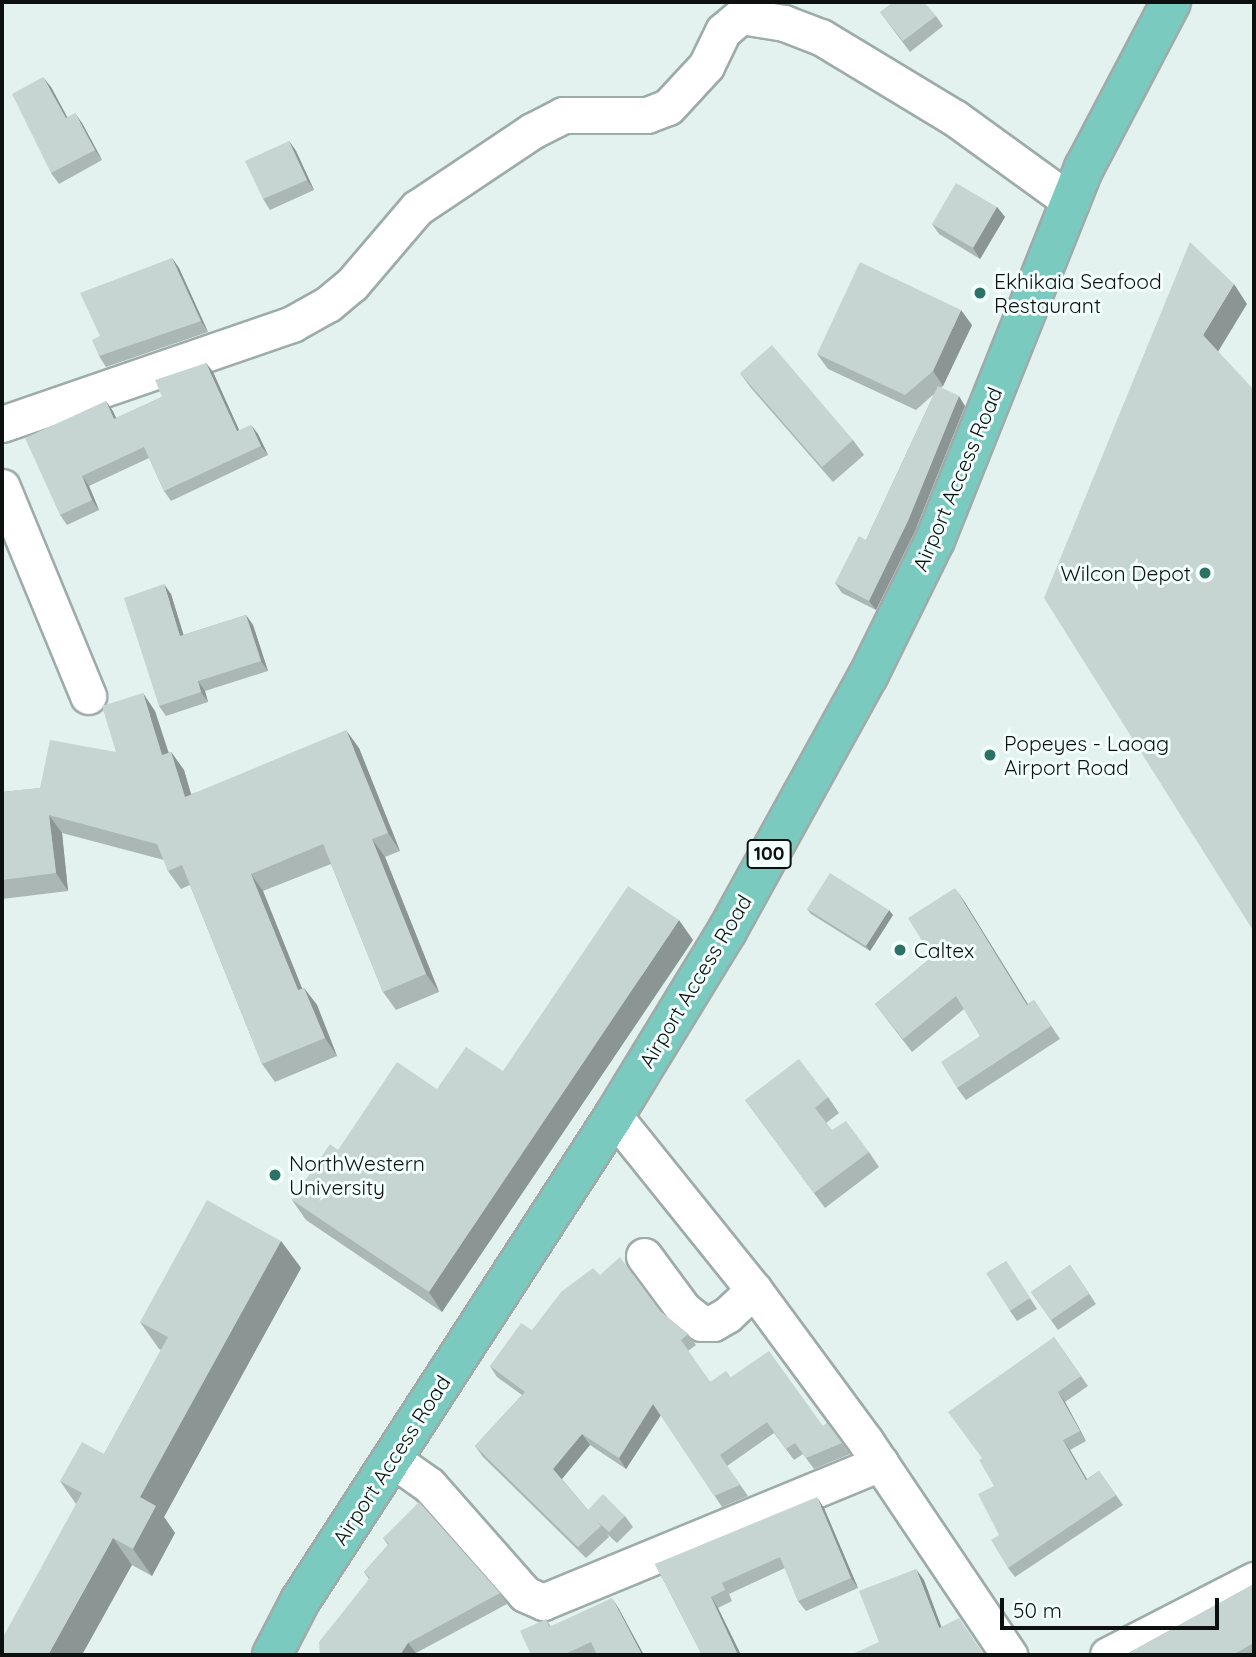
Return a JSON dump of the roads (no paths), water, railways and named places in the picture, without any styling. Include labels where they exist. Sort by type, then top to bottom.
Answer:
[{"type":"main road","name":"Airport Access Road","points":[[272,1655],[300,1601],[614,1116],[727,931],[868,676],[935,540],[1071,202],[1105,126],[1171,2]]},
{"type":"street","points":[[2,424],[292,324],[328,304],[352,284],[417,208],[532,131],[563,115],[647,115],[668,107],[706,66],[723,31],[741,16],[784,23],[821,37],[955,118],[1071,202]]},
{"type":"street","points":[[2,487],[88,696]]},
{"type":"street","points":[[614,1116],[754,1290],[881,1463],[1009,1655]]},
{"type":"street","points":[[644,1256],[684,1310],[701,1322],[713,1323],[754,1290]]},
{"type":"street","points":[[392,1459],[429,1485],[525,1594],[543,1602],[881,1463]]},
{"type":"street","points":[[1108,1655],[1254,1580]]},
{"type":"place","name":"Ekhikaia Seafood Restaurant","points":[[980,293]]},
{"type":"place","name":"Wilcon Depot","points":[[1205,573]]},
{"type":"place","name":"Popeyes - Laoag Airport Road","points":[[990,755]]},
{"type":"place","name":"Caltex","points":[[900,950]]},
{"type":"place","name":"NorthWestern University","points":[[275,1175]]}]
